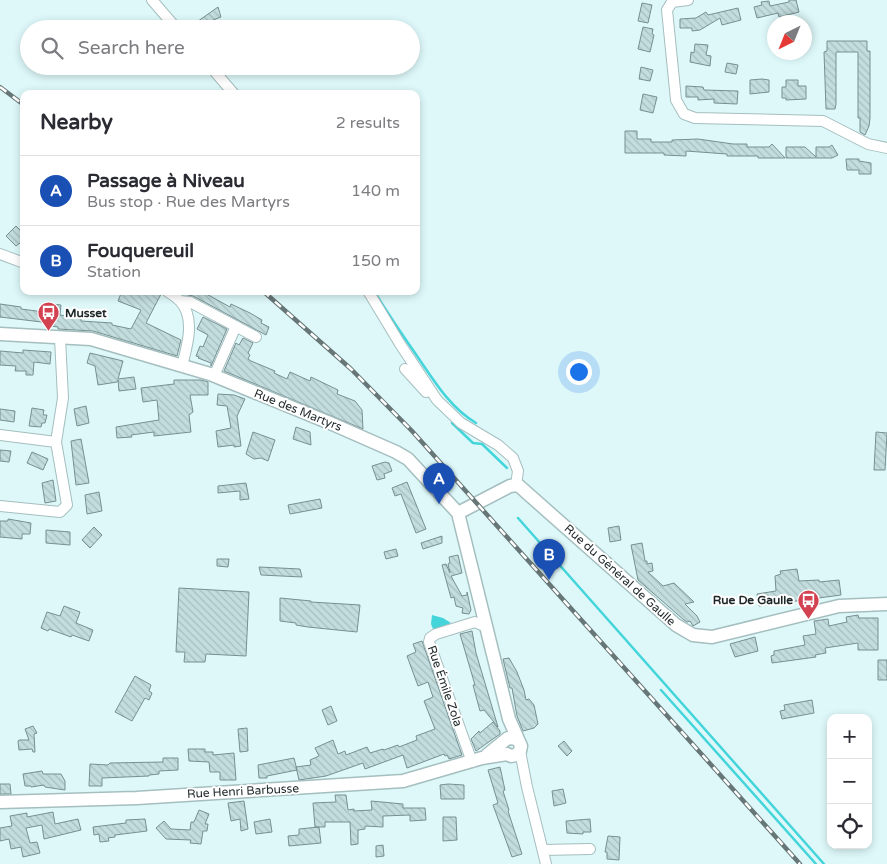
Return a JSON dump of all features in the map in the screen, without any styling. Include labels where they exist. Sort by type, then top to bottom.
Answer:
[{"type":"street","points":[[152,0],[169,20]]},
{"type":"street","points":[[688,0],[672,2],[667,10],[676,100],[684,114],[695,118],[824,121],[868,144],[887,148]]},
{"type":"street","points":[[218,75],[231,90]]},
{"type":"street","points":[[0,254],[20,262]]},
{"type":"street","points":[[172,295],[180,301],[186,310],[189,320],[189,331],[182,366]]},
{"type":"street","points":[[370,295],[400,344],[442,405]]},
{"type":"street","points":[[180,301],[190,302],[256,337]]},
{"type":"street","points":[[214,376],[236,326]]},
{"type":"street","name":"Rue des Martyrs","points":[[0,334],[91,339],[182,366],[214,376],[401,454],[414,465],[458,513],[486,627]]},
{"type":"street","points":[[0,506],[60,512],[67,504],[56,442],[62,398],[60,338]]},
{"type":"street","points":[[405,369],[419,386],[461,423],[498,445],[508,453],[517,466],[516,485],[510,486],[458,513]]},
{"type":"street","points":[[0,435],[56,442]]},
{"type":"street","name":"Rue du Général de Gaulle","points":[[516,485],[520,486],[676,625],[694,635],[712,637],[839,606],[887,604]]},
{"type":"street","name":"Rue Émile Zola","points":[[477,760],[429,642],[430,638],[436,634],[475,622],[486,627]]},
{"type":"street","points":[[486,627],[509,719],[511,747],[524,775],[546,864]]},
{"type":"street","name":"Rue Henri Barbusse","points":[[0,802],[137,798],[403,781],[477,760],[511,747]]},
{"type":"street","points":[[543,850],[590,849]]},
{"type":"water","points":[[432,615],[443,618],[451,623],[436,630],[433,629],[431,624]]},
{"type":"building","points":[[789,0],[796,0],[799,12],[787,15],[778,15],[778,13],[757,18],[754,7],[762,5],[761,2],[769,1],[770,6],[789,2]]},
{"type":"building","points":[[642,3],[652,5],[648,23],[638,21]]},
{"type":"building","points":[[218,7],[221,17],[213,20],[200,20]]},
{"type":"building","points":[[738,8],[741,20],[722,25],[720,18],[700,30],[692,31],[692,28],[680,28],[680,19],[696,18],[706,12],[708,15]]},
{"type":"building","points":[[643,27],[653,29],[652,34],[654,35],[650,52],[638,49]]},
{"type":"building","points":[[827,41],[867,41],[867,51],[870,51],[870,118],[865,135],[860,132],[860,118],[858,118],[858,52],[836,52],[836,104],[835,109],[826,109],[824,52],[827,51]]},
{"type":"building","points":[[695,44],[708,45],[706,55],[711,56],[710,66],[690,62],[691,52],[694,53]]},
{"type":"building","points":[[727,63],[738,65],[736,74],[725,72]]},
{"type":"building","points":[[641,67],[653,70],[650,81],[639,79]]},
{"type":"building","points":[[750,80],[769,80],[769,92],[750,94]]},
{"type":"building","points":[[786,80],[798,80],[798,86],[806,86],[806,99],[786,100],[786,98],[782,98],[782,87],[786,87]]},
{"type":"building","points":[[686,86],[703,87],[704,90],[738,91],[737,104],[714,103],[714,99],[698,100],[698,97],[686,97]]},
{"type":"building","points":[[643,94],[657,97],[653,113],[640,110]]},
{"type":"building","points":[[625,131],[637,131],[637,139],[651,139],[651,142],[698,139],[747,144],[747,147],[769,147],[772,144],[785,158],[727,156],[727,154],[686,151],[686,156],[664,155],[664,153],[625,153]]},
{"type":"building","points":[[832,145],[838,155],[832,158],[786,158],[786,147],[805,147],[816,157],[816,147],[829,147]]},
{"type":"building","points":[[846,159],[859,159],[859,161],[871,163],[871,174],[859,174],[859,170],[847,170]]},
{"type":"building","points":[[16,226],[20,230],[20,243],[16,246],[6,236]]},
{"type":"building","points":[[120,295],[160,295],[146,323],[181,340],[177,356],[93,331],[58,329],[58,327],[50,326],[50,323],[0,317],[0,304],[52,313],[52,304],[61,305],[60,315],[81,318],[81,321],[112,323],[112,325],[131,329],[141,310],[118,301]]},
{"type":"building","points":[[188,295],[208,295],[230,307],[231,304],[250,313],[262,320],[261,323],[269,327],[266,335]]},
{"type":"building","points":[[203,317],[227,329],[211,366],[211,363],[196,356],[200,346],[203,347],[208,335],[197,329]]},
{"type":"building","points":[[243,338],[253,343],[248,353],[250,355],[248,359],[251,361],[275,371],[274,373],[287,379],[290,372],[310,381],[311,377],[338,390],[337,394],[355,401],[362,410],[363,429],[224,371],[236,343],[239,345]]},
{"type":"building","points":[[23,350],[51,352],[50,364],[34,362],[33,375],[26,375],[26,371],[15,371],[16,366],[0,365],[0,351],[23,353]]},
{"type":"building","points":[[90,353],[123,361],[118,379],[134,377],[136,389],[119,391],[118,380],[117,382],[98,385],[95,366],[87,363]]},
{"type":"building","points":[[174,380],[201,380],[208,382],[208,395],[190,395],[193,412],[189,415],[191,432],[154,436],[154,432],[117,438],[116,427],[159,420],[157,400],[143,402],[141,388],[174,384]]},
{"type":"building","points":[[218,394],[234,395],[245,399],[237,416],[241,446],[218,447],[216,431],[231,428],[227,406],[217,405]]},
{"type":"building","points":[[86,406],[89,423],[77,426],[74,409]]},
{"type":"building","points":[[32,408],[44,410],[43,415],[47,415],[45,423],[42,423],[41,427],[29,426]]},
{"type":"building","points":[[0,409],[15,411],[14,422],[0,420]]},
{"type":"building","points":[[296,427],[310,432],[311,445],[293,439]]},
{"type":"building","points":[[253,432],[275,440],[268,461],[261,458],[254,459],[246,454]]},
{"type":"building","points":[[876,432],[887,433],[885,470],[874,470]]},
{"type":"building","points":[[81,439],[89,483],[76,485],[71,441]]},
{"type":"building","points":[[0,450],[11,451],[9,462],[0,461]]},
{"type":"building","points":[[32,452],[48,459],[43,470],[27,463]]},
{"type":"building","points":[[385,462],[389,463],[392,471],[384,474],[385,478],[377,480],[372,466]]},
{"type":"building","points":[[53,480],[56,501],[45,503],[42,483]]},
{"type":"building","points":[[407,482],[426,529],[416,533],[401,494],[395,496],[392,488]]},
{"type":"building","points":[[246,483],[249,499],[240,500],[240,491],[218,493],[218,486]]},
{"type":"building","points":[[99,492],[102,511],[87,514],[85,495]]},
{"type":"building","points":[[320,499],[322,508],[290,514],[288,505]]},
{"type":"building","points":[[8,519],[31,523],[30,534],[22,534],[22,539],[0,537],[0,521],[8,521]]},
{"type":"building","points":[[619,526],[621,540],[610,542],[608,528]]},
{"type":"building","points":[[94,527],[102,535],[90,548],[82,540]]},
{"type":"building","points":[[46,530],[70,532],[70,545],[46,543]]},
{"type":"building","points":[[442,536],[442,543],[423,549],[421,543]]},
{"type":"building","points":[[642,543],[645,561],[647,561],[647,564],[652,563],[653,571],[648,572],[663,586],[674,583],[694,602],[685,604],[697,616],[700,622],[693,626],[690,621],[684,620],[638,580],[631,545]]},
{"type":"building","points":[[396,549],[398,556],[386,559],[384,552]]},
{"type":"building","points":[[458,555],[462,573],[451,576],[462,596],[467,595],[467,592],[471,610],[469,614],[462,613],[463,608],[456,606],[454,597],[451,598],[442,565],[446,564],[450,573],[449,557]]},
{"type":"building","points":[[217,559],[229,559],[228,567],[217,566]]},
{"type":"building","points":[[259,567],[300,569],[302,577],[261,575]]},
{"type":"building","points":[[797,569],[799,581],[839,580],[841,595],[759,606],[757,594],[776,591],[775,576],[781,574],[780,571]]},
{"type":"building","points":[[179,588],[249,592],[246,656],[206,654],[205,662],[184,662],[185,652],[176,652]]},
{"type":"building","points":[[280,598],[360,605],[357,632],[308,627],[280,621]]},
{"type":"building","points":[[64,606],[80,612],[76,623],[93,630],[89,641],[41,628],[47,612],[60,616]]},
{"type":"building","points":[[858,615],[859,618],[878,618],[878,650],[858,650],[858,643],[825,648],[826,653],[815,655],[816,657],[772,663],[771,656],[774,655],[774,651],[805,645],[803,636],[816,634],[814,621],[828,619],[829,626],[847,622],[846,617]]},
{"type":"building","points":[[472,631],[476,653],[498,727],[484,710],[480,711],[473,685],[475,685],[460,634]]},
{"type":"building","points":[[755,637],[758,651],[735,657],[730,644]]},
{"type":"building","points":[[422,641],[462,755],[449,759],[444,754],[407,768],[403,755],[365,769],[363,763],[326,776],[299,780],[296,767],[311,765],[310,760],[319,756],[315,748],[333,740],[338,754],[345,751],[346,755],[367,747],[370,753],[398,745],[399,747],[417,740],[416,736],[435,729],[424,701],[433,697],[428,682],[418,686],[407,656],[416,652],[413,644]]},
{"type":"building","points":[[509,658],[517,672],[526,700],[529,699],[534,705],[538,724],[534,728],[523,731],[517,716],[512,688],[510,688],[503,659]]},
{"type":"building","points":[[878,660],[887,660],[887,680],[878,680]]},
{"type":"building","points":[[135,676],[151,685],[149,691],[152,693],[149,700],[145,698],[132,721],[115,712]]},
{"type":"building","points":[[812,700],[814,713],[782,719],[780,711],[785,710],[784,705]]},
{"type":"building","points":[[331,706],[337,721],[328,725],[322,710]]},
{"type":"building","points":[[493,722],[500,731],[500,734],[476,751],[471,739]]},
{"type":"building","points":[[33,726],[37,733],[34,734],[35,752],[32,749],[19,750],[19,740],[29,740],[25,729]]},
{"type":"building","points":[[247,728],[248,751],[240,752],[238,729]]},
{"type":"building","points":[[564,741],[572,751],[567,756],[558,746]]},
{"type":"building","points":[[188,749],[205,749],[205,752],[213,752],[213,755],[234,753],[236,780],[220,780],[220,772],[210,772],[209,762],[189,761]]},
{"type":"building","points":[[163,758],[178,758],[178,770],[159,771],[159,774],[149,776],[102,778],[102,786],[89,786],[90,764],[163,762]]},
{"type":"building","points":[[294,758],[297,770],[267,776],[267,778],[259,778],[258,765]]},
{"type":"building","points":[[500,767],[508,811],[522,854],[512,857],[493,805],[498,803],[488,770]]},
{"type":"building","points":[[42,771],[43,774],[61,774],[65,781],[65,790],[45,787],[44,785],[25,786],[23,774]]},
{"type":"building","points":[[0,784],[10,784],[11,794],[0,794]]},
{"type":"building","points":[[440,785],[464,785],[464,799],[441,799]]},
{"type":"building","points":[[563,789],[566,803],[554,806],[552,791]]},
{"type":"building","points":[[335,795],[346,795],[348,810],[354,809],[354,811],[372,810],[371,801],[403,804],[403,808],[425,808],[426,820],[410,821],[410,815],[383,816],[383,827],[365,826],[365,829],[358,830],[358,844],[351,845],[350,822],[325,822],[325,827],[315,827],[313,803],[336,802]]},
{"type":"building","points":[[244,801],[248,829],[241,831],[240,819],[231,821],[228,803]]},
{"type":"building","points":[[199,810],[209,814],[205,824],[208,824],[207,831],[203,831],[201,844],[190,843],[191,840],[166,839],[156,828],[164,821],[171,829],[190,830],[191,822],[194,822]]},
{"type":"building","points":[[53,812],[55,824],[78,819],[81,830],[44,839],[42,825],[26,828],[30,843],[37,842],[40,853],[23,857],[21,847],[11,849],[9,839],[0,841],[0,828],[12,826],[10,816],[27,813],[27,817]]},
{"type":"building","points":[[443,817],[456,817],[457,840],[443,841]]},
{"type":"building","points":[[145,819],[147,831],[115,835],[115,837],[108,838],[109,841],[100,842],[99,834],[94,835],[93,827],[126,823],[126,820]]},
{"type":"building","points":[[270,819],[272,832],[256,834],[254,822]]},
{"type":"building","points":[[590,819],[591,832],[583,832],[583,834],[567,833],[566,821]]},
{"type":"building","points":[[319,827],[321,843],[289,846],[288,836],[299,835],[299,829]]},
{"type":"building","points":[[608,836],[620,837],[619,860],[607,859],[607,852],[605,852]]},
{"type":"building","points":[[383,845],[384,856],[376,857],[376,846]]},
{"type":"waterway","points":[[377,295],[442,392],[458,409],[476,423]]},
{"type":"waterway","points":[[452,423],[473,443],[482,444],[507,468]]},
{"type":"waterway","points":[[518,518],[824,864]]},
{"type":"waterway","points":[[661,690],[816,864]]},
{"type":"railway","points":[[0,87],[20,102]]},
{"type":"railway","points":[[268,295],[351,369],[412,431],[800,864]]},
{"type":"place","name":"Musset","points":[[49,332]]},
{"type":"place","name":"Passage à Niveau","points":[[439,504]]},
{"type":"place","name":"Fouquereuil","points":[[549,580]]},
{"type":"place","name":"Rue De Gaulle","points":[[809,619]]}]
